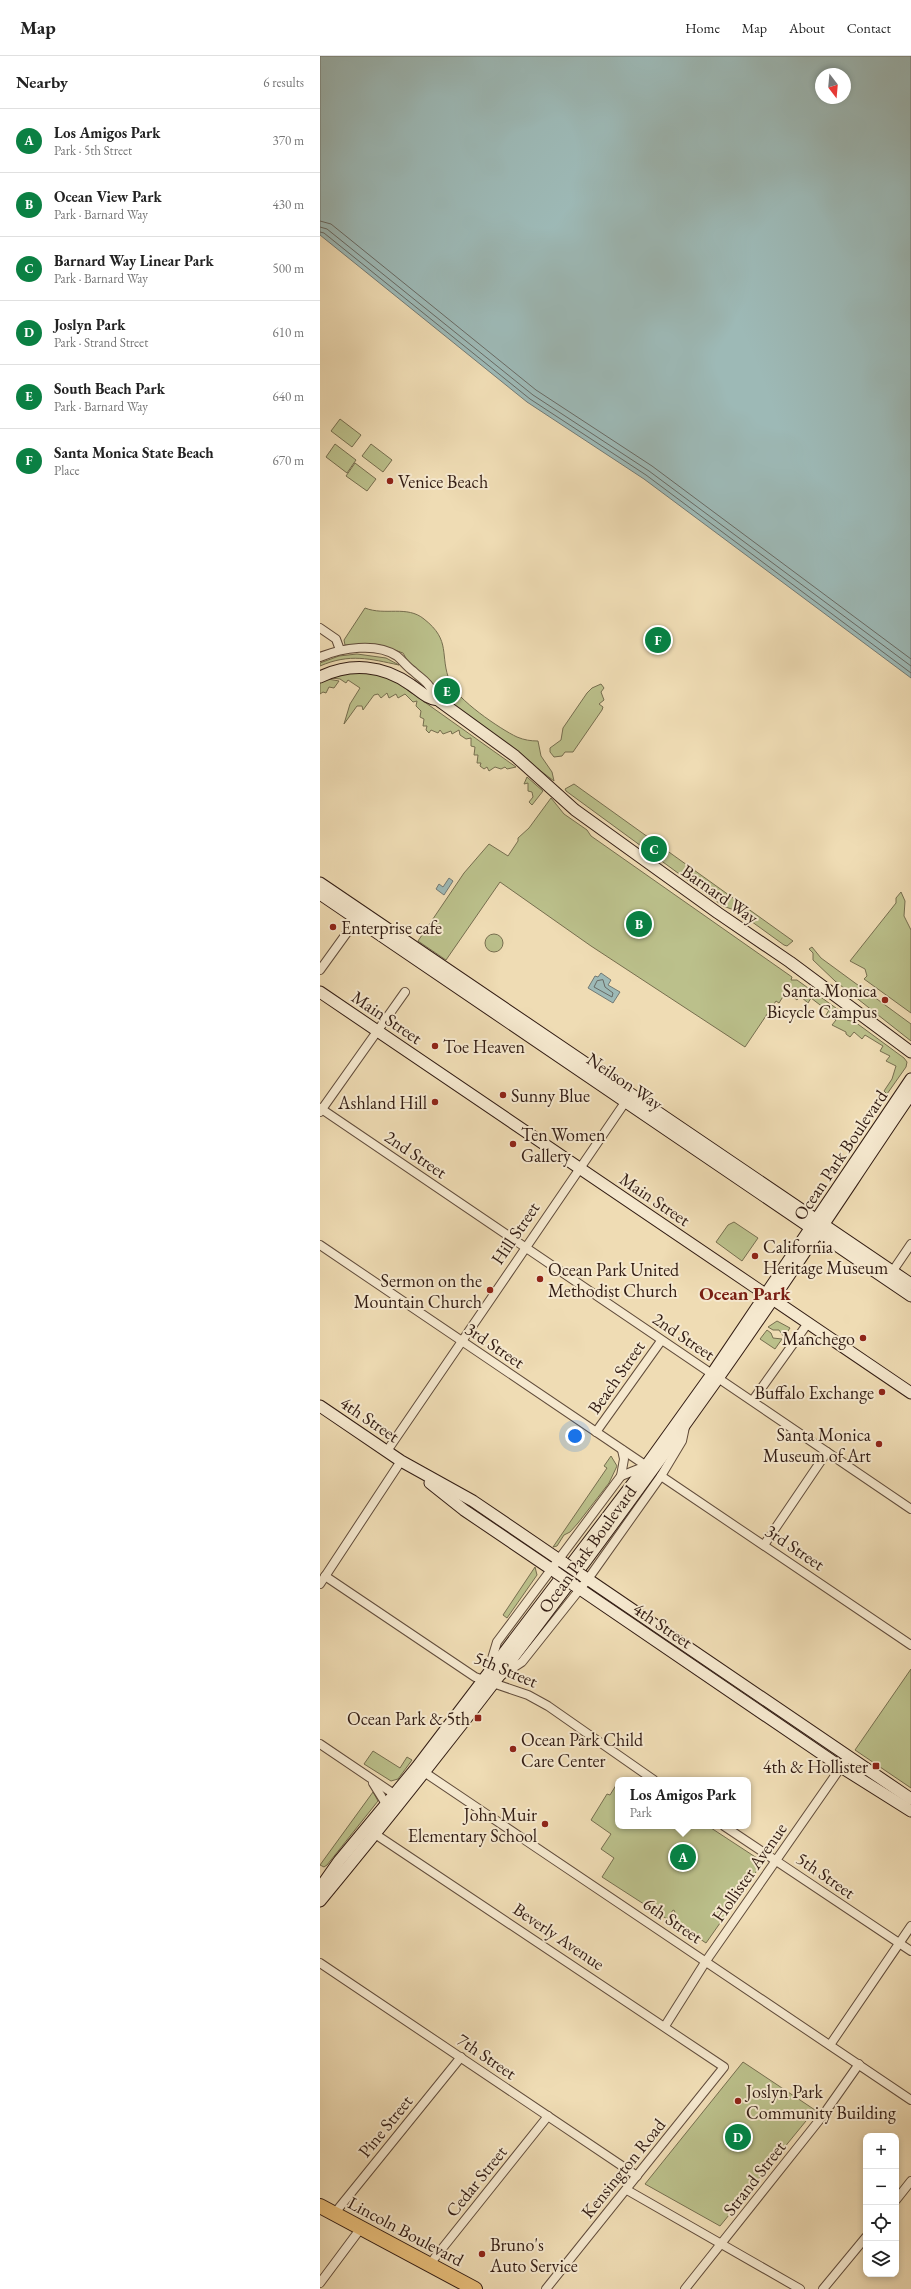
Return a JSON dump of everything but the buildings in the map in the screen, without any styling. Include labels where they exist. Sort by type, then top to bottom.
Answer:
[{"type":"highway","name":"Lincoln Boulevard","points":[[320,2206],[472,2288]]},
{"type":"street","points":[[320,628],[336,639],[340,650]]},
{"type":"street","name":"Barnard Way","points":[[320,657],[340,650],[367,648],[389,652],[427,682],[435,695]]},
{"type":"street","name":"Barnard Way","points":[[320,669],[347,661],[373,661],[401,670],[515,756],[575,810],[744,931],[790,962],[911,1052]]},
{"type":"street","name":"Barnard Way","points":[[320,677],[346,668],[378,669],[397,676],[429,698],[435,695]]},
{"type":"street","name":"Neilson Way","points":[[320,883],[360,916],[889,1275],[911,1296]]},
{"type":"street","name":"Neilson Way","points":[[320,894],[360,916]]},
{"type":"street","points":[[320,970],[360,916]]},
{"type":"street","name":"Main Street","points":[[320,992],[911,1393]]},
{"type":"street","points":[[321,1110],[405,992]]},
{"type":"street","name":"Ocean Park Boulevard","points":[[873,1143],[911,1079]]},
{"type":"street","name":"Ocean Park Boulevard","points":[[489,1680],[522,1662],[585,1577],[715,1376],[816,1226],[873,1143],[911,1094]]},
{"type":"street","name":"Hill Street","points":[[387,1451],[628,1098]]},
{"type":"street","name":"2nd Street","points":[[321,1110],[661,1341],[754,1400],[911,1509]]},
{"type":"street","points":[[889,1275],[911,1244]]},
{"type":"street","name":"3rd Street","points":[[320,1245],[911,1644]]},
{"type":"street","name":"Neilson Way","points":[[889,1275],[911,1284]]},
{"type":"street","points":[[754,1400],[808,1323]]},
{"type":"street","name":"Beach Street","points":[[596,1432],[661,1341]]},
{"type":"street","name":"Ocean Park Boulevard","points":[[320,1901],[375,1834],[421,1769],[489,1680],[653,1471],[686,1423],[715,1376]]},
{"type":"street","name":"4th Street","points":[[320,1406],[387,1451],[464,1510],[554,1572],[841,1767],[911,1811]]},
{"type":"street","name":"Ocean Park Boulevard","points":[[489,1680],[497,1642],[562,1562],[621,1476],[624,1459],[622,1450]]},
{"type":"street","points":[[764,1545],[827,1452]]},
{"type":"street","points":[[320,1584],[401,1461]]},
{"type":"street","name":"4th Street","points":[[401,1461],[473,1501],[911,1799]]},
{"type":"street","name":"Ocean Park Boulevard","points":[[621,1476],[653,1471]]},
{"type":"street","name":"5th Street","points":[[325,1576],[489,1680],[528,1695],[548,1706],[650,1777]]},
{"type":"street","points":[[320,1744],[394,1794],[398,1800],[391,1808],[388,1817]]},
{"type":"street","name":"Hollister Avenue","points":[[665,2026],[706,1961],[848,1757]]},
{"type":"street","name":"Ocean Park Boulevard","points":[[320,1897],[327,1888],[322,1883],[339,1861],[394,1794],[421,1769]]},
{"type":"street","name":"6th Street","points":[[421,1769],[911,2100]]},
{"type":"street","points":[[371,1778],[386,1804],[374,1828],[375,1834]]},
{"type":"street","name":"5th Street","points":[[729,1829],[911,1950]]},
{"type":"street","name":"Beverly Avenue","points":[[375,1834],[724,2066]]},
{"type":"street","points":[[830,2045],[911,1926]]},
{"type":"street","name":"7th Street","points":[[320,1963],[637,2176]]},
{"type":"street","name":"Pine Street","points":[[334,2214],[460,2057]]},
{"type":"street","name":"Strand Street","points":[[685,2289],[821,2118],[859,2064]]},
{"type":"street","name":"Kensington Road","points":[[546,2289],[627,2190],[724,2066]]},
{"type":"street","name":"Cedar Street","points":[[429,2265],[548,2116]]},
{"type":"street","points":[[899,2196],[911,2181]]},
{"type":"street","points":[[627,2190],[800,2289]]},
{"type":"street","points":[[320,2282],[361,2228]]},
{"type":"street","points":[[823,2289],[863,2241]]},
{"type":"green space","points":[[340,419],[361,435],[352,447],[331,431]]},
{"type":"green space","points":[[335,444],[356,460],[347,473],[326,457]]},
{"type":"green space","points":[[371,444],[392,460],[383,472],[362,456]]},
{"type":"green space","points":[[355,463],[376,479],[367,491],[346,476]]},
{"type":"green space","points":[[365,608],[380,611],[410,612],[424,619],[433,627],[442,641],[447,672],[454,689],[479,713],[509,733],[520,738],[538,741],[541,756],[552,772],[554,781],[448,701],[437,687],[410,665],[403,653],[380,645],[345,645],[344,640]]},
{"type":"green space","points":[[357,654],[386,658],[399,665],[369,659],[351,658],[320,666],[320,663],[339,656]]},
{"type":"green space","points":[[345,673],[374,673],[395,681],[516,767],[507,769],[505,767],[501,769],[495,767],[489,771],[487,767],[484,769],[480,766],[481,763],[477,763],[478,755],[474,755],[475,747],[471,746],[471,738],[466,739],[460,735],[459,730],[452,734],[451,731],[443,734],[440,730],[438,733],[431,730],[429,733],[426,730],[427,726],[423,726],[424,719],[420,717],[421,711],[416,706],[417,701],[413,702],[405,694],[398,698],[396,694],[389,698],[387,693],[381,698],[378,694],[374,695],[363,710],[362,706],[357,706],[344,724],[350,704],[360,688],[348,680],[346,683],[340,679],[331,678]]},
{"type":"green space","points":[[328,679],[339,681],[334,688],[329,687],[326,693],[323,692],[320,694],[320,682]]},
{"type":"green space","points":[[601,684],[604,688],[601,692],[604,700],[599,704],[603,707],[602,710],[573,752],[565,752],[562,756],[554,757],[550,752],[550,748],[561,740],[563,728],[587,693],[592,688]]},
{"type":"green space","points":[[527,777],[543,791],[532,805],[529,802],[533,797],[532,792],[528,791],[528,783],[524,784]]},
{"type":"green space","points":[[574,784],[793,941],[787,946],[784,945],[737,911],[723,906],[566,791],[565,789]]},
{"type":"green space","points":[[551,798],[564,814],[587,830],[591,836],[792,977],[791,980],[797,980],[847,1016],[847,1020],[855,1022],[904,1058],[907,1062],[906,1067],[887,1094],[884,1091],[892,1079],[896,1066],[886,1061],[890,1056],[880,1051],[883,1046],[865,1035],[862,1039],[854,1032],[850,1037],[846,1034],[846,1032],[832,1025],[836,1020],[826,1015],[829,1010],[811,998],[808,1003],[800,996],[797,1000],[788,993],[786,996],[784,995],[779,1003],[776,1001],[745,1047],[591,946],[500,882],[446,960],[418,941],[464,873],[489,844],[508,856],[518,841],[518,838],[529,828]]},
{"type":"green space","points":[[901,892],[905,901],[904,916],[911,930],[911,1013],[864,979],[867,976],[865,969],[850,961],[896,903],[896,898]]},
{"type":"green space","points":[[494,934],[500,937],[503,943],[500,949],[494,952],[488,949],[485,943],[488,937]]},
{"type":"green space","points":[[812,947],[821,958],[911,1024],[911,1041],[835,981],[813,960],[813,953],[809,949]]},
{"type":"green space","points":[[734,1222],[758,1238],[742,1261],[716,1242],[728,1225]]},
{"type":"green space","points":[[777,1321],[790,1328],[784,1337],[779,1330],[773,1330],[768,1327]]},
{"type":"green space","points":[[767,1330],[771,1333],[773,1338],[782,1339],[775,1349],[760,1339]]},
{"type":"green space","points":[[611,1456],[617,1466],[609,1483],[578,1523],[570,1532],[564,1535],[557,1546],[553,1547],[607,1468],[604,1466]]},
{"type":"green space","points":[[535,1567],[537,1575],[507,1618],[503,1615]]},
{"type":"green space","points":[[911,1669],[911,1788],[855,1750]]},
{"type":"green space","points":[[373,1751],[400,1768],[407,1757],[412,1760],[398,1779],[391,1781],[364,1764]]},
{"type":"green space","points":[[615,1787],[615,1829],[713,1829],[763,1862],[706,1943],[670,1919],[675,1911],[673,1910],[667,1919],[602,1877],[614,1858],[601,1849],[611,1834],[591,1820],[607,1794],[610,1795]]},
{"type":"green space","points":[[373,1792],[378,1801],[327,1865],[324,1867],[320,1865]]},
{"type":"green space","points":[[743,2062],[815,2110],[720,2226],[645,2184]]},
{"type":"water","points":[[320,56],[911,56],[911,678],[644,479],[527,402],[320,235]]},
{"type":"water","points":[[449,878],[453,881],[444,895],[436,889],[439,884],[443,887]]},
{"type":"water","points":[[601,973],[611,980],[608,985],[620,992],[613,1003],[588,988],[595,976],[598,977]]},
{"type":"place","name":"Venice Beach","points":[[390,481]]},
{"type":"place","name":"Santa Monica State Beach","points":[[658,640]]},
{"type":"place","name":"South Beach Park","points":[[447,691]]},
{"type":"place","name":"Barnard Way Linear Park","points":[[654,849]]},
{"type":"place","name":"Ocean View Park","points":[[639,924]]},
{"type":"place","name":"Enterprise cafe","points":[[333,927]]},
{"type":"place","name":"Santa Monica Bicycle Campus","points":[[885,1000]]},
{"type":"place","name":"Toe Heaven","points":[[435,1046]]},
{"type":"place","name":"Sunny Blue","points":[[503,1095]]},
{"type":"place","name":"Ashland Hill","points":[[435,1102]]},
{"type":"place","name":"Ten Women Gallery","points":[[513,1144]]},
{"type":"place","name":"California Heritage Museum","points":[[755,1256]]},
{"type":"place","name":"Ocean Park United Methodist Church","points":[[540,1279]]},
{"type":"place","name":"Sermon on the Mountain Church","points":[[490,1290]]},
{"type":"place","name":"Manchego","points":[[863,1338]]},
{"type":"place","name":"Buffalo Exchange","points":[[882,1392]]},
{"type":"place","name":"Santa Monica Museum of Art","points":[[879,1444]]},
{"type":"place","name":"Ocean Park & 5th","points":[[478,1718]]},
{"type":"place","name":"Ocean Park Child Care Center","points":[[513,1749]]},
{"type":"place","name":"4th & Hollister","points":[[876,1766]]},
{"type":"place","name":"John Muir Elementary School","points":[[545,1824]]},
{"type":"place","name":"Los Amigos Park","points":[[683,1857]]},
{"type":"place","name":"Joslyn Park Community Building","points":[[738,2101]]},
{"type":"place","name":"Joslyn Park","points":[[738,2137]]},
{"type":"place","name":"Bruno's Auto Service","points":[[482,2254]]},
{"type":"district","name":"Ocean Park","points":[[745,1293]]}]
